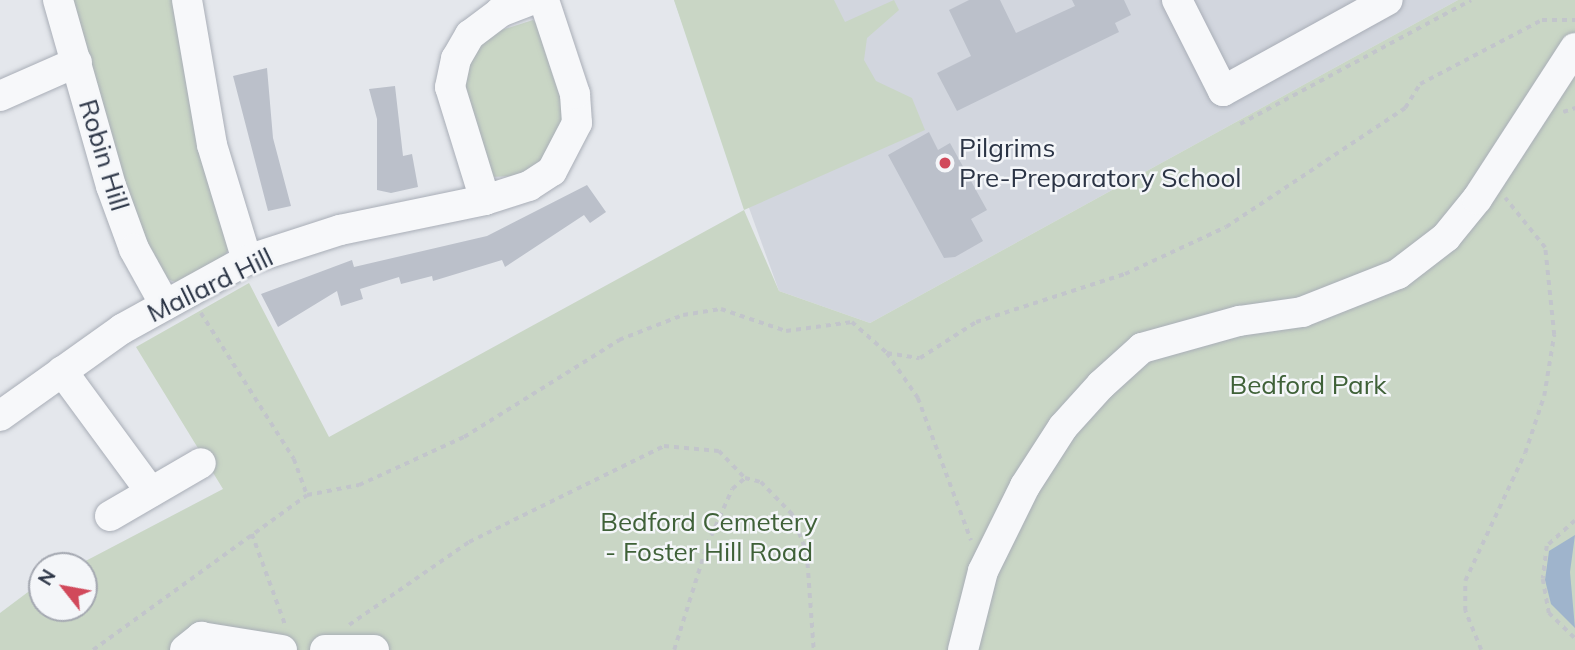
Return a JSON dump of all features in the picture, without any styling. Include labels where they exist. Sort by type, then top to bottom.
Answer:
[{"type":"street","name":"Robin Hill","points":[[58,0],[134,249],[178,297]]},
{"type":"street","points":[[187,0],[212,145],[247,260]]},
{"type":"street","points":[[485,200],[450,87],[456,59],[470,35],[500,12],[532,0]]},
{"type":"street","name":"Mallard Hill","points":[[0,416],[62,371],[178,297],[247,260],[340,230],[485,200],[529,186],[552,171],[577,123],[575,94],[544,0]]},
{"type":"street","points":[[1177,0],[1223,91],[1388,0]]},
{"type":"street","points":[[963,650],[983,571],[1063,427],[1142,348],[1365,292],[1446,237],[1488,185],[1575,48]]},
{"type":"street","points":[[0,96],[77,62]]},
{"type":"street","points":[[62,371],[151,492]]},
{"type":"street","points":[[110,516],[201,463]]},
{"type":"street","points":[[185,650],[201,637],[286,643]]},
{"type":"street","points":[[325,650],[374,650]]},
{"type":"path","points":[[1240,124],[1471,0]]},
{"type":"path","points":[[887,353],[920,358],[976,321],[1125,274],[1226,227],[1405,108],[1420,84],[1542,20],[1575,20]]},
{"type":"path","points":[[1481,650],[1465,611],[1465,581],[1525,453],[1544,396],[1554,335],[1545,248],[1522,212],[1488,185]]},
{"type":"path","points":[[178,297],[229,364],[294,459],[307,495]]},
{"type":"path","points":[[93,650],[307,495],[359,485],[464,438],[619,340],[683,315],[721,309],[808,332],[852,322],[887,353],[918,398],[983,571]]},
{"type":"path","points":[[347,627],[469,542],[664,446],[719,450],[745,478],[761,482],[792,513],[807,552],[814,650]]},
{"type":"path","points":[[674,650],[707,545],[732,489],[745,478]]},
{"type":"path","points":[[1575,521],[1547,546],[1543,579],[1549,613],[1575,638]]},
{"type":"path","points":[[252,534],[286,643]]},
{"type":"shaded area","name":"Pilgrims Pre-Preparatory School","points":[[674,0],[1458,0],[870,323],[779,291]]},
{"type":"green space","points":[[66,0],[178,0],[229,248],[224,258],[181,284],[153,274]]},
{"type":"green space","points":[[674,0],[834,0],[845,22],[894,0],[899,10],[867,38],[864,60],[876,81],[912,98],[925,130],[744,210]]},
{"type":"green space","name":"Bedford Park","points":[[1458,0],[1575,0],[1575,650],[0,650],[0,613],[28,592],[28,622],[98,622],[98,554],[223,489],[136,347],[249,283],[329,437],[744,210],[779,291],[870,323]]},
{"type":"green space","points":[[533,20],[549,36],[571,102],[560,148],[518,176],[490,177],[459,91],[469,57],[486,35]]},
{"type":"water","points":[[1575,535],[1570,572],[1575,628],[1551,604],[1545,580],[1549,551]]},
{"type":"building","points":[[969,0],[1000,0],[1016,33],[1075,6],[1072,0],[1124,0],[1131,15],[1115,23],[1119,32],[957,111],[937,73],[971,56],[949,10]]},
{"type":"building","points":[[267,68],[273,138],[291,206],[268,211],[233,76]]},
{"type":"building","points":[[395,86],[403,156],[412,154],[418,187],[391,193],[377,190],[377,119],[369,89]]},
{"type":"building","points":[[929,132],[938,150],[950,143],[987,210],[971,219],[983,241],[955,257],[944,258],[888,155]]},
{"type":"building","points":[[587,185],[606,212],[590,223],[584,215],[505,267],[502,260],[433,281],[432,276],[401,284],[399,277],[360,289],[363,299],[341,306],[337,291],[278,327],[261,294],[352,260],[354,267],[487,236]]},
{"type":"place","name":"Pilgrims Pre-Preparatory School","points":[[945,163]]},
{"type":"park label","name":"Bedford Cemetery - Foster Hill Road","points":[[709,537]]}]
